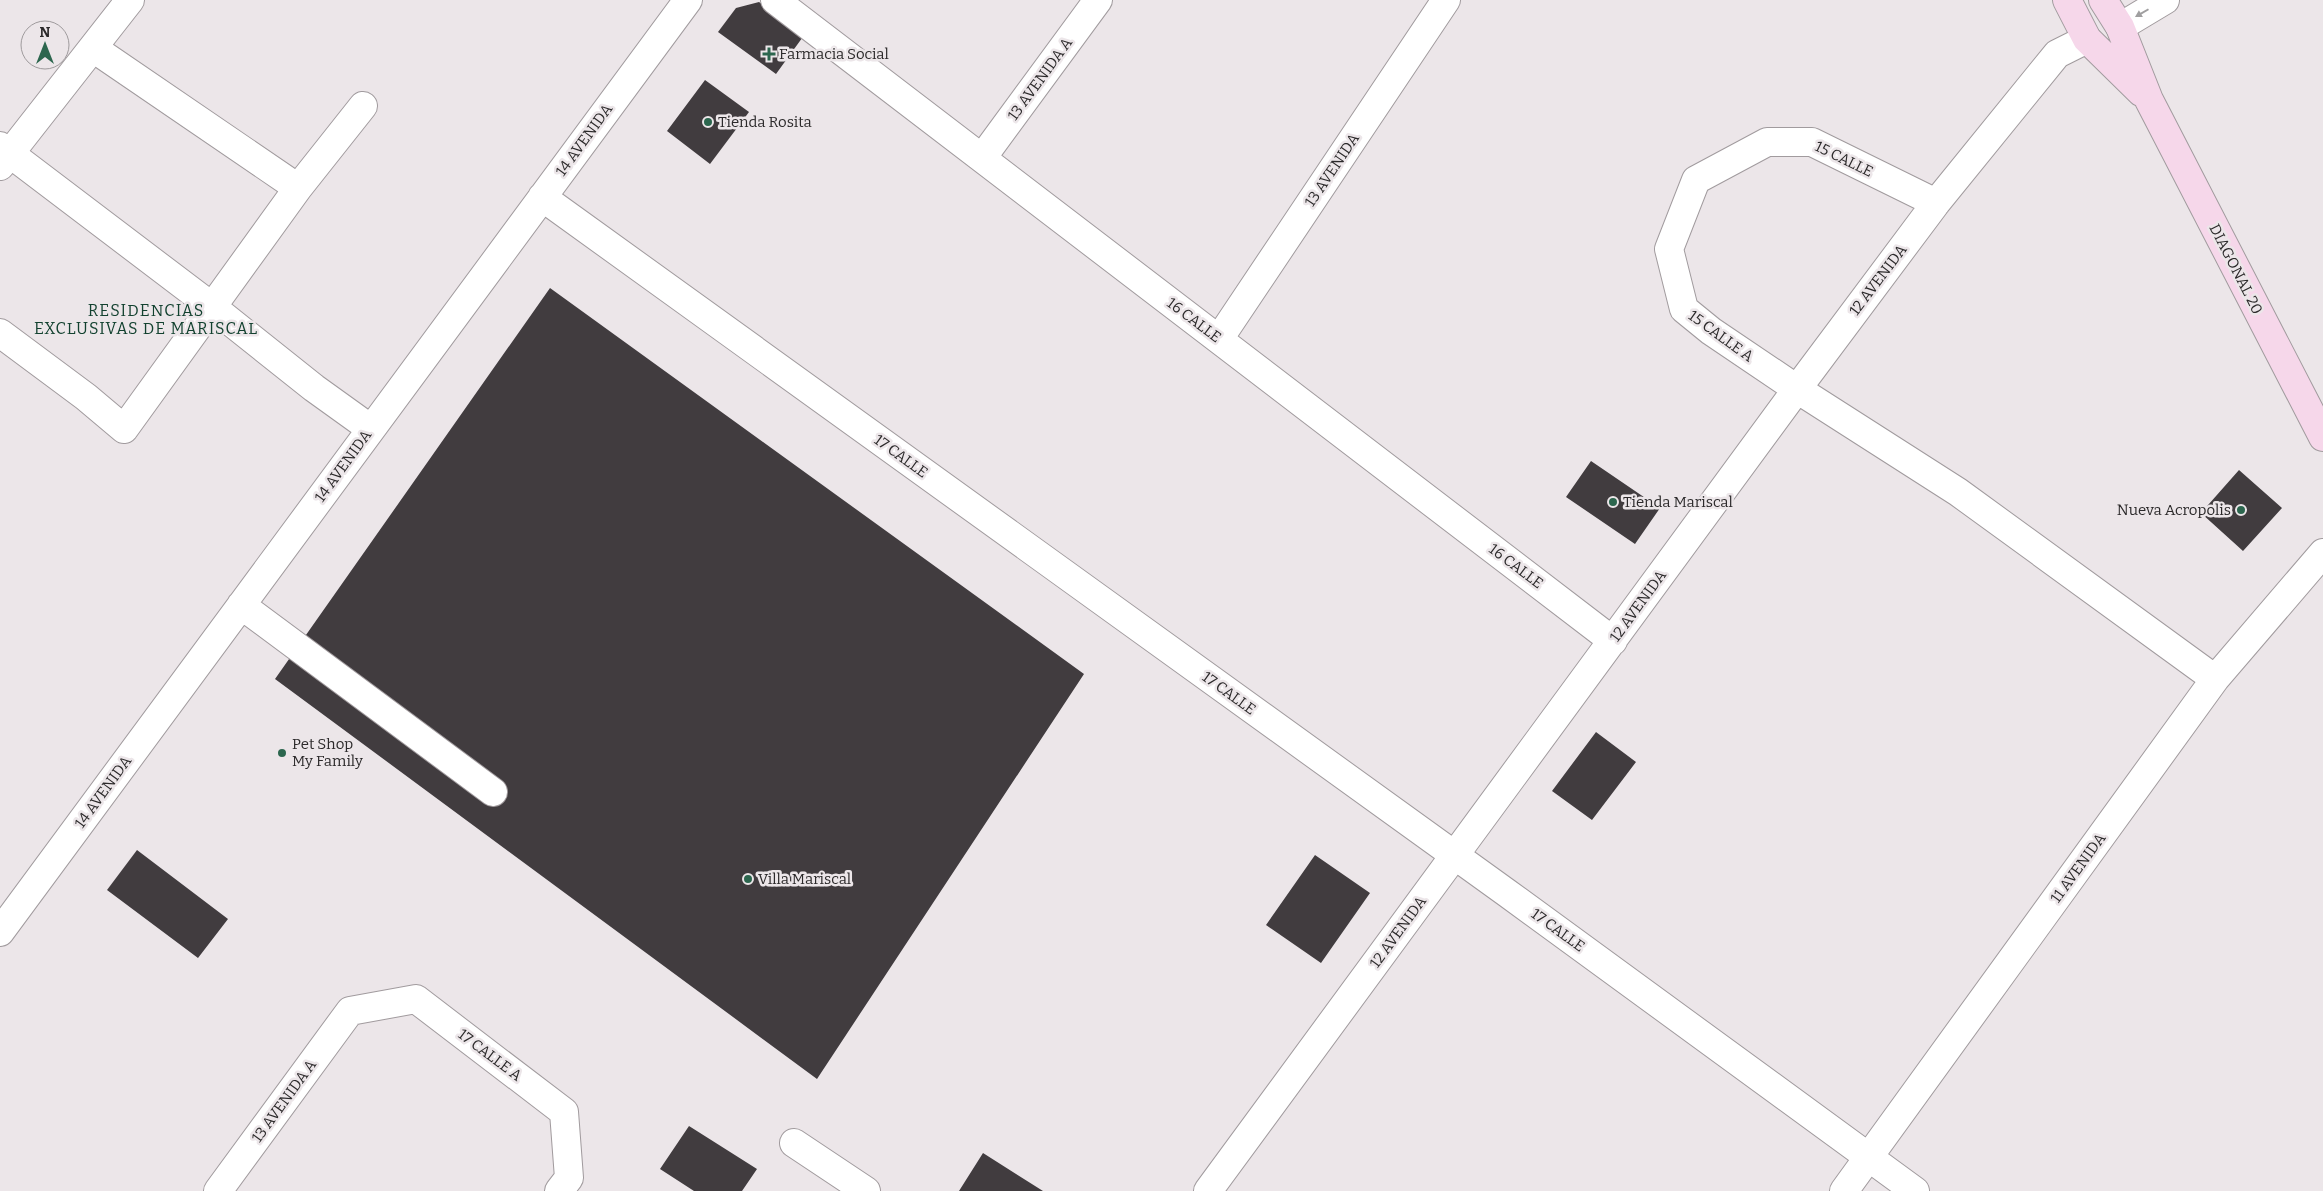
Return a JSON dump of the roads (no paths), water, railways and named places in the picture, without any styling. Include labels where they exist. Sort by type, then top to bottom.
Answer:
[{"type":"street","points":[[130,0],[3,155],[211,306],[314,388],[371,429]]},
{"type":"street","name":"14 AVENIDA","points":[[0,932],[688,0]]},
{"type":"street","name":"16 CALLE","points":[[775,0],[1613,641]]},
{"type":"street","name":"13 AVENIDA A","points":[[982,158],[1098,0]]},
{"type":"street","name":"13 AVENIDA","points":[[1219,339],[1446,0]]},
{"type":"street","name":"DIAGONAL 20","points":[[2067,0],[2087,39],[2149,100]]},
{"type":"street","name":"DIAGONAL 20","points":[[2104,0],[2120,27],[2149,100],[2323,437]]},
{"type":"street","points":[[2120,27],[2165,0]]},
{"type":"street","name":"12 AVENIDA","points":[[1208,1191],[1796,389],[1936,203],[2057,54],[2087,39]]},
{"type":"street","points":[[92,48],[298,188]]},
{"type":"street","points":[[0,333],[86,397],[124,429],[211,306],[298,188],[362,106]]},
{"type":"street","name":"15 CALLE","points":[[1696,180],[1767,142],[1812,142],[1936,203]]},
{"type":"street","name":"15 CALLE A","points":[[1696,180],[1669,249],[1684,309],[1796,389],[1958,492],[2215,679]]},
{"type":"street","name":"17 CALLE","points":[[542,197],[1455,855],[1915,1191]]},
{"type":"street","name":"11 AVENIDA","points":[[1844,1191],[2215,679],[2323,554]]},
{"type":"street","points":[[241,605],[493,792]]},
{"type":"street","name":"17 CALLE A","points":[[350,1011],[416,999],[564,1112],[564,1184]]},
{"type":"street","name":"13 AVENIDA A","points":[[218,1191],[350,1011]]},
{"type":"street","points":[[794,1143],[866,1191]]},
{"type":"place","name":"Farmacia Social","points":[[769,54]]},
{"type":"place","name":"Tienda Rosita","points":[[708,122]]},
{"type":"place","name":"Tienda Mariscal","points":[[1613,502]]},
{"type":"place","name":"Nueva Acropolis","points":[[2241,510]]},
{"type":"place","name":"Pet Shop My Family","points":[[282,753]]},
{"type":"place","name":"Villa Mariscal","points":[[748,879]]},
{"type":"district","name":"RESIDENCIAS EXCLUSIVAS DE MARISCAL","points":[[146,319]]}]
